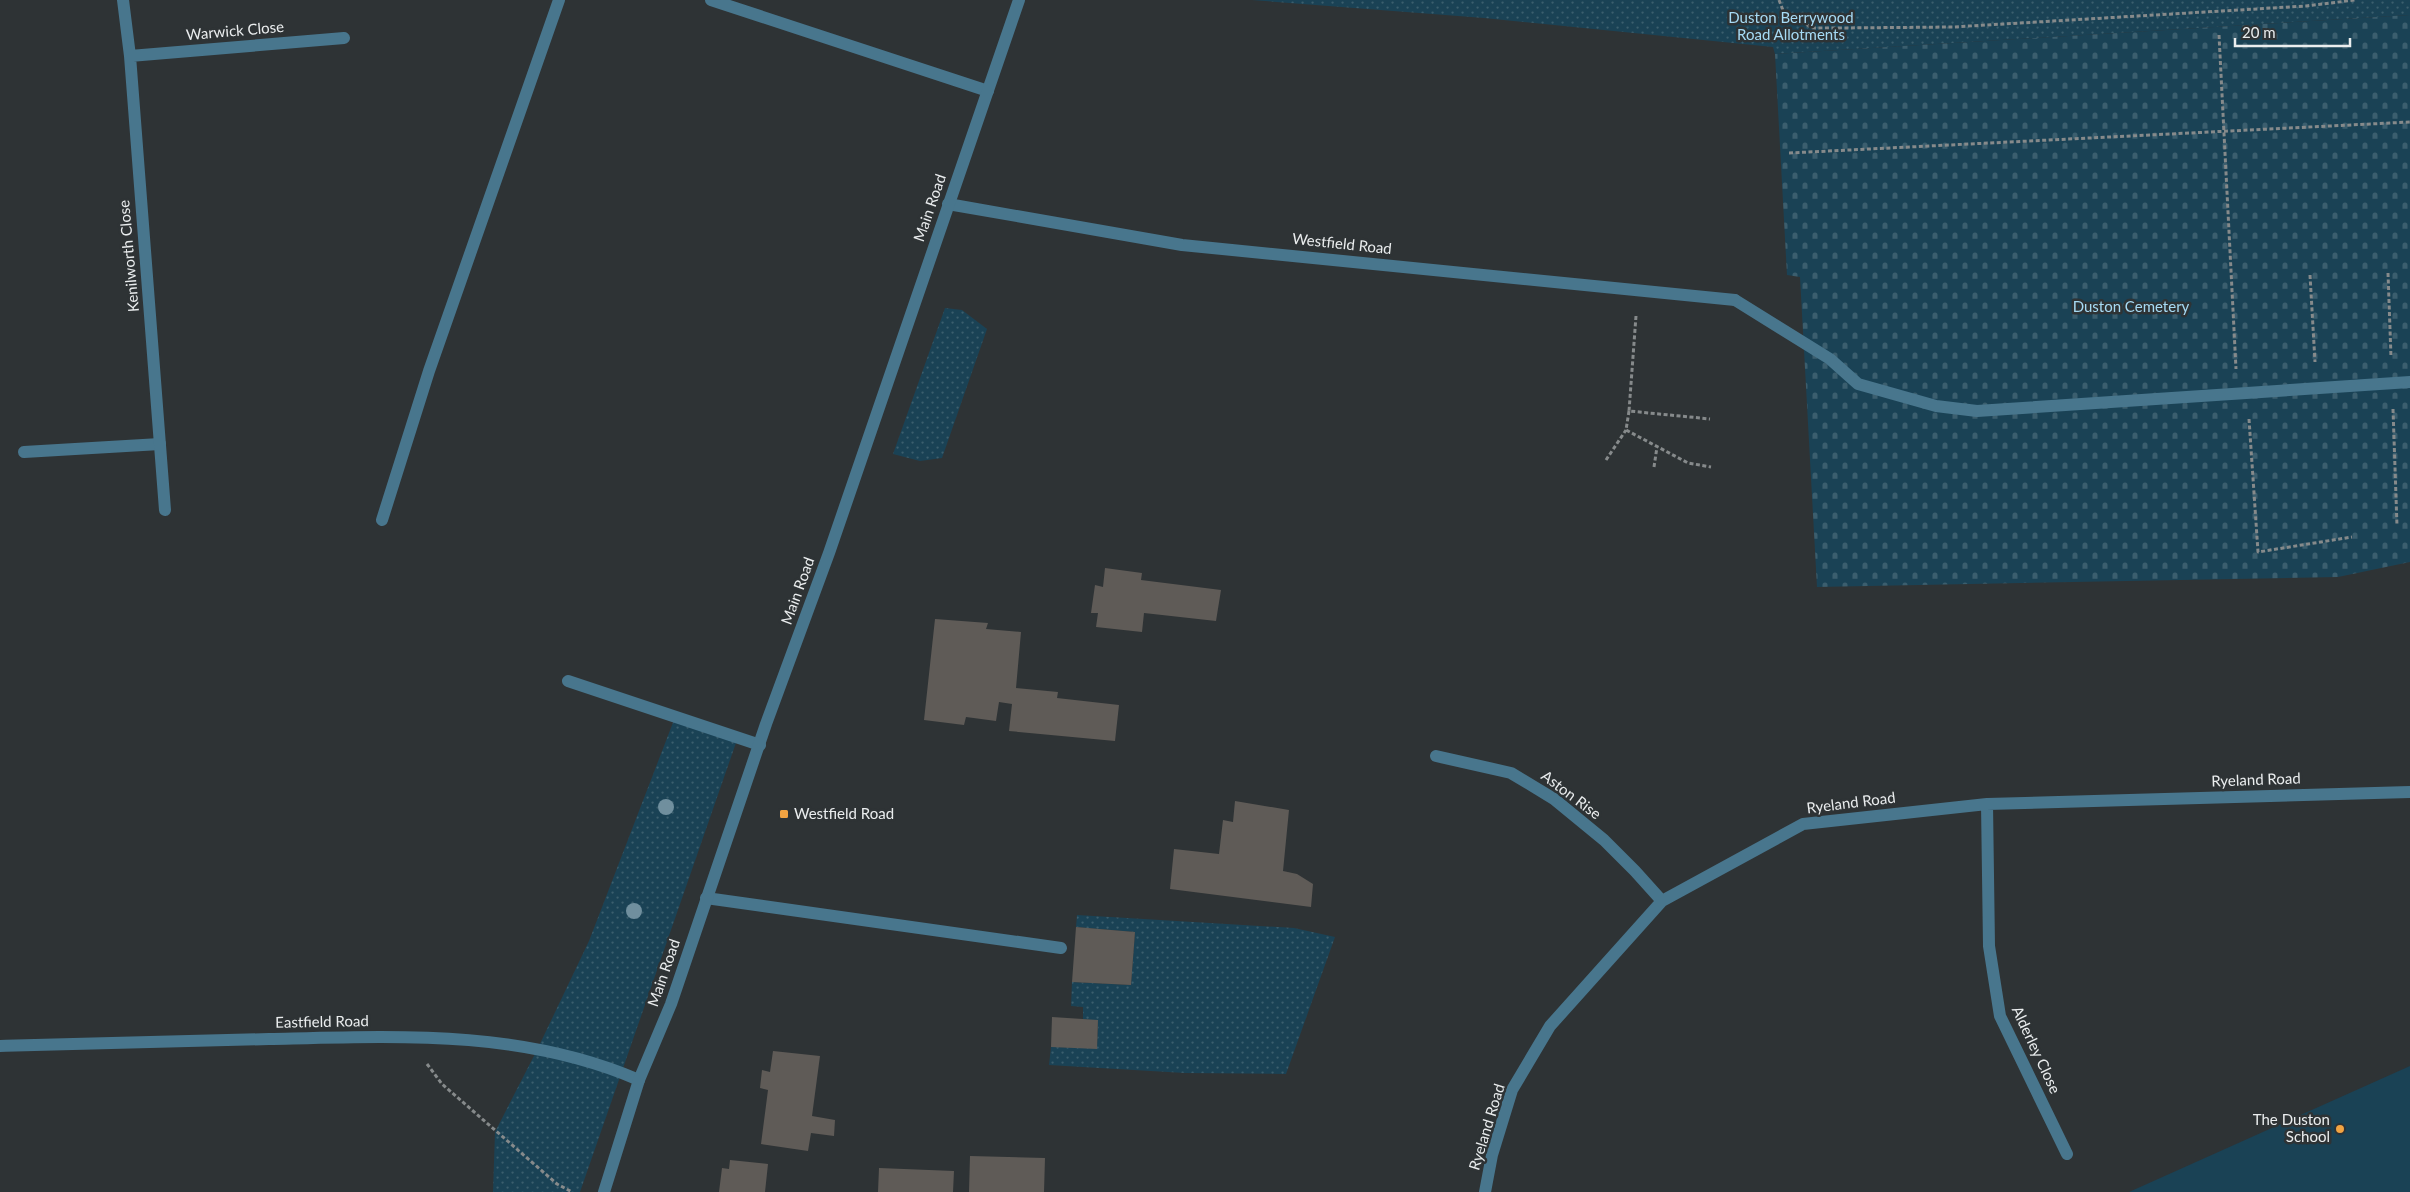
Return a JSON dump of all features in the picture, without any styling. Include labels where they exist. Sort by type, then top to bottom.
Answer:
[{"type":"street","name":"Kenilworth Close","points":[[123,0],[130,56],[165,510]]},
{"type":"street","points":[[382,520],[429,371],[559,0]]},
{"type":"street","points":[[711,0],[988,91]]},
{"type":"street","name":"Main Road","points":[[604,1192],[639,1080],[671,1004],[706,898],[829,553],[1019,0]]},
{"type":"street","name":"Warwick Close","points":[[130,56],[344,38]]},
{"type":"street","name":"Westfield Road","points":[[948,204],[1182,244],[1735,300],[1830,359],[1858,384],[1936,406],[1977,411],[2242,394]]},
{"type":"street","points":[[2242,394],[2410,382]]},
{"type":"street","points":[[24,452],[160,444]]},
{"type":"street","points":[[568,681],[760,745]]},
{"type":"street","name":"Aston Rise","points":[[1436,756],[1511,773],[1554,799],[1604,840],[1662,901]]},
{"type":"street","name":"Ryeland Road","points":[[1485,1192],[1492,1154],[1512,1090],[1550,1026],[1662,901],[1803,824],[1987,804],[2410,792]]},
{"type":"street","name":"Alderley Close","points":[[1987,804],[1989,946],[2000,1016],[2068,1154]]},
{"type":"street","points":[[706,898],[1061,948]]},
{"type":"street","name":"Eastfield Road","points":[[0,1046],[406,1036],[475,1039],[537,1050],[612,1068],[639,1080]]},
{"type":"path","points":[[1779,0],[1784,13],[1813,28],[1838,28],[1953,27],[2306,6],[2355,0]]},
{"type":"path","points":[[2219,35],[2223,132],[2242,394],[2258,552],[2352,537]]},
{"type":"path","points":[[1789,153],[2410,122]]},
{"type":"path","points":[[2310,275],[2316,389]]},
{"type":"path","points":[[1606,460],[1626,430],[1630,411],[1636,313]]},
{"type":"path","points":[[1630,411],[1710,419]]},
{"type":"path","points":[[1626,430],[1688,463],[1711,467]]},
{"type":"path","points":[[1654,467],[1657,447]]},
{"type":"path","points":[[406,1036],[442,1084],[557,1184],[572,1192]]},
{"type":"green space","name":"Duston Berrywood Road Allotments","points":[[1252,0],[2410,0],[2410,15],[1775,54],[1773,47],[1484,18]]},
{"type":"green space","name":"Duston Cemetery","points":[[2410,15],[2410,562],[2338,577],[1817,587],[1800,277],[1787,275],[1775,54]]},
{"type":"green space","points":[[945,308],[962,310],[987,329],[942,458],[920,461],[893,454]]},
{"type":"green space","points":[[674,720],[738,737],[580,1192],[493,1192],[495,1132],[589,941]]},
{"type":"green space","points":[[1077,915],[1294,928],[1335,937],[1286,1074],[1185,1073],[1049,1065],[1051,1047],[1097,1048],[1098,1021],[1083,1019],[1083,1007],[1071,1006],[1072,982],[1131,985],[1135,932],[1076,927]]},
{"type":"green space","name":"The Duston School","points":[[2410,1066],[2410,1192],[2129,1192]]},
{"type":"building","points":[[1105,568],[1142,573],[1141,580],[1221,590],[1216,621],[1144,613],[1142,632],[1096,627],[1098,613],[1091,613],[1095,585],[1103,587]]},
{"type":"building","points":[[935,619],[988,623],[986,629],[1021,632],[1016,688],[1058,692],[1057,698],[1119,705],[1115,741],[1009,731],[1012,704],[999,702],[996,721],[966,717],[964,725],[924,720]]},
{"type":"building","points":[[1235,801],[1289,810],[1283,871],[1297,874],[1313,884],[1311,907],[1170,889],[1174,849],[1219,854],[1223,820],[1233,822]]},
{"type":"building","points":[[1076,927],[1135,932],[1131,985],[1072,982]]},
{"type":"building","points":[[1052,1017],[1098,1020],[1097,1049],[1051,1047]]},
{"type":"building","points":[[773,1051],[820,1056],[812,1116],[835,1120],[834,1136],[811,1133],[808,1151],[761,1144],[768,1090],[760,1088],[762,1070],[770,1072]]},
{"type":"building","points":[[970,1156],[1045,1158],[1044,1192],[969,1192]]},
{"type":"building","points":[[730,1160],[768,1164],[765,1192],[719,1192],[722,1168],[729,1169]]},
{"type":"building","points":[[879,1168],[954,1171],[953,1192],[878,1192]]},
{"type":"place","name":"Westfield Road","points":[[784,814]]},
{"type":"place","name":"The Duston School","points":[[2340,1129]]}]
